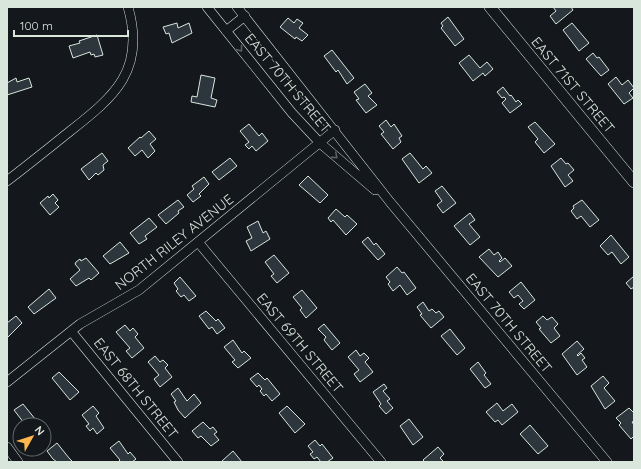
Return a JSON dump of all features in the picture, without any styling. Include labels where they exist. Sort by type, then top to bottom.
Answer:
[{"type":"main road","name":"EAST 71ST STREET","points":[[490,7],[634,182]]},
{"type":"street","points":[[7,181],[97,110],[117,90],[126,74],[132,51],[133,30],[128,7]]},
{"type":"street","name":"EAST 70TH STREET","points":[[207,7],[283,102],[320,143],[390,202]]},
{"type":"street","name":"EAST 70TH STREET","points":[[238,7],[390,202],[607,462]]},
{"type":"street","points":[[226,31],[244,16]]},
{"type":"street","name":"NORTH RILEY AVENUE","points":[[7,382],[71,331],[140,290],[335,130]]},
{"type":"street","name":"EAST 69TH STREET","points":[[198,242],[381,462]]},
{"type":"street","name":"EAST 68TH STREET","points":[[71,331],[178,462]]},
{"type":"street","points":[[7,447],[18,462]]},
{"type":"building","points":[[553,7],[571,7],[573,10],[556,24],[550,16],[556,11]]},
{"type":"building","points":[[448,17],[464,39],[455,46],[441,28],[443,26],[441,23]]},
{"type":"building","points":[[288,18],[294,23],[297,19],[303,23],[299,28],[308,35],[302,41],[296,37],[295,39],[280,27]]},
{"type":"building","points":[[177,23],[178,28],[189,23],[192,33],[172,43],[169,33],[166,34],[163,27]]},
{"type":"building","points":[[572,23],[589,43],[579,51],[563,30]]},
{"type":"building","points":[[97,35],[103,55],[95,57],[94,54],[91,55],[90,52],[73,58],[69,46],[80,43],[79,41]]},
{"type":"building","points":[[332,50],[354,78],[347,84],[338,70],[336,72],[324,56]]},
{"type":"building","points":[[593,53],[597,58],[599,57],[609,70],[601,76],[586,59]]},
{"type":"building","points":[[469,55],[480,68],[487,62],[493,69],[485,76],[483,73],[473,81],[459,63]]},
{"type":"building","points":[[201,75],[215,78],[211,98],[217,100],[215,107],[191,102],[192,96],[197,97]]},
{"type":"building","points":[[616,77],[622,85],[628,80],[634,88],[629,93],[633,98],[624,104],[608,84]]},
{"type":"building","points":[[16,78],[17,82],[29,78],[32,87],[7,95],[7,83]]},
{"type":"building","points":[[365,84],[372,93],[368,96],[377,105],[366,113],[356,100],[359,99],[354,92]]},
{"type":"building","points":[[503,87],[516,102],[518,100],[522,104],[510,113],[502,103],[506,99],[504,97],[502,98],[497,92]]},
{"type":"building","points":[[386,120],[391,127],[394,124],[402,136],[399,138],[401,142],[393,149],[381,134],[384,132],[379,126]]},
{"type":"building","points":[[535,122],[555,144],[544,153],[535,142],[538,139],[528,127]]},
{"type":"building","points":[[249,124],[259,136],[262,133],[268,141],[256,151],[252,146],[249,149],[245,145],[249,142],[240,131]]},
{"type":"building","points":[[149,131],[156,139],[150,144],[155,151],[148,158],[142,150],[135,156],[128,148]]},
{"type":"building","points":[[102,153],[108,161],[103,165],[104,170],[98,175],[96,173],[89,180],[81,169]]},
{"type":"building","points":[[410,153],[423,169],[426,166],[432,173],[419,183],[402,159]]},
{"type":"building","points":[[230,158],[237,166],[219,180],[212,172]]},
{"type":"building","points":[[561,158],[574,170],[568,175],[573,181],[565,187],[551,166]]},
{"type":"building","points":[[308,176],[328,195],[320,203],[299,185]]},
{"type":"building","points":[[204,177],[209,184],[199,194],[201,196],[193,202],[187,195],[194,189],[192,186]]},
{"type":"building","points":[[442,186],[456,203],[443,213],[437,205],[442,201],[435,191]]},
{"type":"building","points":[[53,194],[58,200],[55,203],[59,207],[50,215],[40,203],[48,196],[49,198]]},
{"type":"building","points":[[178,200],[184,207],[178,211],[179,213],[166,224],[158,215]]},
{"type":"building","points":[[582,200],[599,220],[590,227],[581,216],[577,219],[571,211],[574,208],[573,206]]},
{"type":"building","points":[[336,209],[345,217],[347,215],[357,224],[346,235],[333,220],[331,222],[328,218]]},
{"type":"building","points":[[470,213],[475,220],[469,224],[480,237],[470,245],[454,226]]},
{"type":"building","points":[[149,218],[157,227],[145,236],[147,239],[139,244],[130,233]]},
{"type":"building","points":[[258,221],[263,233],[266,231],[270,239],[251,251],[246,241],[252,238],[247,227]]},
{"type":"building","points":[[611,235],[629,257],[621,264],[612,252],[608,255],[600,246]]},
{"type":"building","points":[[368,237],[374,245],[376,243],[385,254],[378,260],[362,242]]},
{"type":"building","points":[[120,242],[129,253],[110,264],[103,256]]},
{"type":"building","points":[[489,249],[494,255],[498,252],[502,258],[499,261],[500,262],[505,258],[512,266],[498,277],[479,257]]},
{"type":"building","points":[[274,255],[289,273],[277,283],[271,276],[274,274],[265,262]]},
{"type":"building","points":[[86,258],[99,273],[91,280],[89,278],[76,286],[70,279],[80,270],[75,264],[80,259],[81,261]]},
{"type":"building","points":[[397,267],[402,273],[404,272],[416,288],[407,295],[400,285],[393,291],[388,284],[390,282],[386,277]]},
{"type":"building","points":[[634,276],[634,287],[631,289],[626,283]]},
{"type":"building","points":[[180,277],[196,296],[189,301],[184,295],[181,297],[176,291],[178,289],[174,283]]},
{"type":"building","points":[[521,282],[535,300],[524,309],[519,304],[523,301],[518,295],[514,298],[509,292]]},
{"type":"building","points":[[49,289],[56,298],[34,314],[28,307]]},
{"type":"building","points":[[302,290],[317,308],[306,318],[300,310],[302,308],[293,297]]},
{"type":"building","points":[[423,302],[429,311],[432,309],[436,313],[439,311],[444,317],[431,328],[420,315],[422,314],[417,307]]},
{"type":"building","points":[[206,311],[216,321],[218,319],[225,328],[217,334],[212,327],[209,329],[199,316]]},
{"type":"building","points":[[16,316],[22,323],[7,338],[7,323]]},
{"type":"building","points":[[543,316],[547,320],[552,317],[558,324],[554,328],[560,336],[551,343],[539,329],[541,328],[536,322]]},
{"type":"building","points":[[324,324],[340,343],[332,350],[324,340],[326,337],[318,329]]},
{"type":"building","points":[[125,325],[130,331],[133,328],[138,334],[135,337],[144,348],[132,358],[126,351],[130,348],[116,332]]},
{"type":"building","points":[[450,329],[465,348],[457,355],[441,336]]},
{"type":"building","points":[[233,340],[242,353],[244,351],[251,358],[238,368],[232,362],[235,360],[224,347]]},
{"type":"building","points":[[577,341],[584,349],[577,355],[578,356],[581,353],[585,358],[582,360],[587,367],[577,375],[562,354]]},
{"type":"building","points":[[356,350],[360,356],[364,353],[369,358],[365,362],[373,372],[360,382],[354,374],[359,370],[348,357]]},
{"type":"building","points":[[155,356],[160,362],[163,360],[168,365],[165,368],[172,377],[160,387],[154,379],[159,375],[148,362]]},
{"type":"building","points":[[478,362],[486,373],[484,375],[491,384],[485,388],[470,369]]},
{"type":"building","points":[[59,372],[79,392],[70,400],[52,378]]},
{"type":"building","points":[[258,373],[265,380],[267,378],[280,394],[272,401],[266,394],[264,396],[260,391],[262,389],[259,385],[257,387],[250,379]]},
{"type":"building","points":[[603,376],[609,383],[604,388],[615,401],[605,409],[591,386]]},
{"type":"building","points":[[384,384],[387,388],[383,391],[390,399],[387,401],[393,408],[386,414],[379,406],[381,404],[373,392]]},
{"type":"building","points":[[178,388],[187,401],[194,394],[201,403],[185,418],[178,410],[174,402],[176,401],[171,394]]},
{"type":"building","points":[[497,403],[503,411],[512,404],[518,412],[502,425],[498,420],[495,422],[486,412]]},
{"type":"building","points":[[23,404],[34,417],[19,417],[14,410]]},
{"type":"building","points":[[93,406],[99,413],[96,416],[104,428],[97,434],[93,428],[90,431],[86,426],[89,424],[82,415]]},
{"type":"building","points":[[287,406],[305,424],[295,433],[279,413]]},
{"type":"building","points":[[629,408],[634,413],[634,421],[632,422],[634,425],[634,436],[631,439],[619,425],[621,423],[616,418]]},
{"type":"building","points":[[409,419],[423,437],[413,445],[400,426]]},
{"type":"building","points":[[203,422],[210,429],[213,427],[217,432],[214,434],[219,440],[211,446],[201,436],[198,438],[192,431]]},
{"type":"building","points":[[530,425],[548,446],[538,454],[520,434]]},
{"type":"building","points":[[315,440],[320,446],[322,444],[333,458],[327,462],[321,462],[317,457],[314,459],[310,454],[313,452],[308,446]]},
{"type":"building","points":[[119,441],[128,454],[130,452],[136,459],[132,462],[118,462],[120,460],[110,448]]},
{"type":"building","points":[[57,443],[73,462],[57,462],[52,457],[52,447]]},
{"type":"building","points":[[438,447],[444,454],[440,458],[444,462],[425,462],[423,460]]},
{"type":"building","points":[[233,451],[242,462],[222,462],[222,461]]}]
